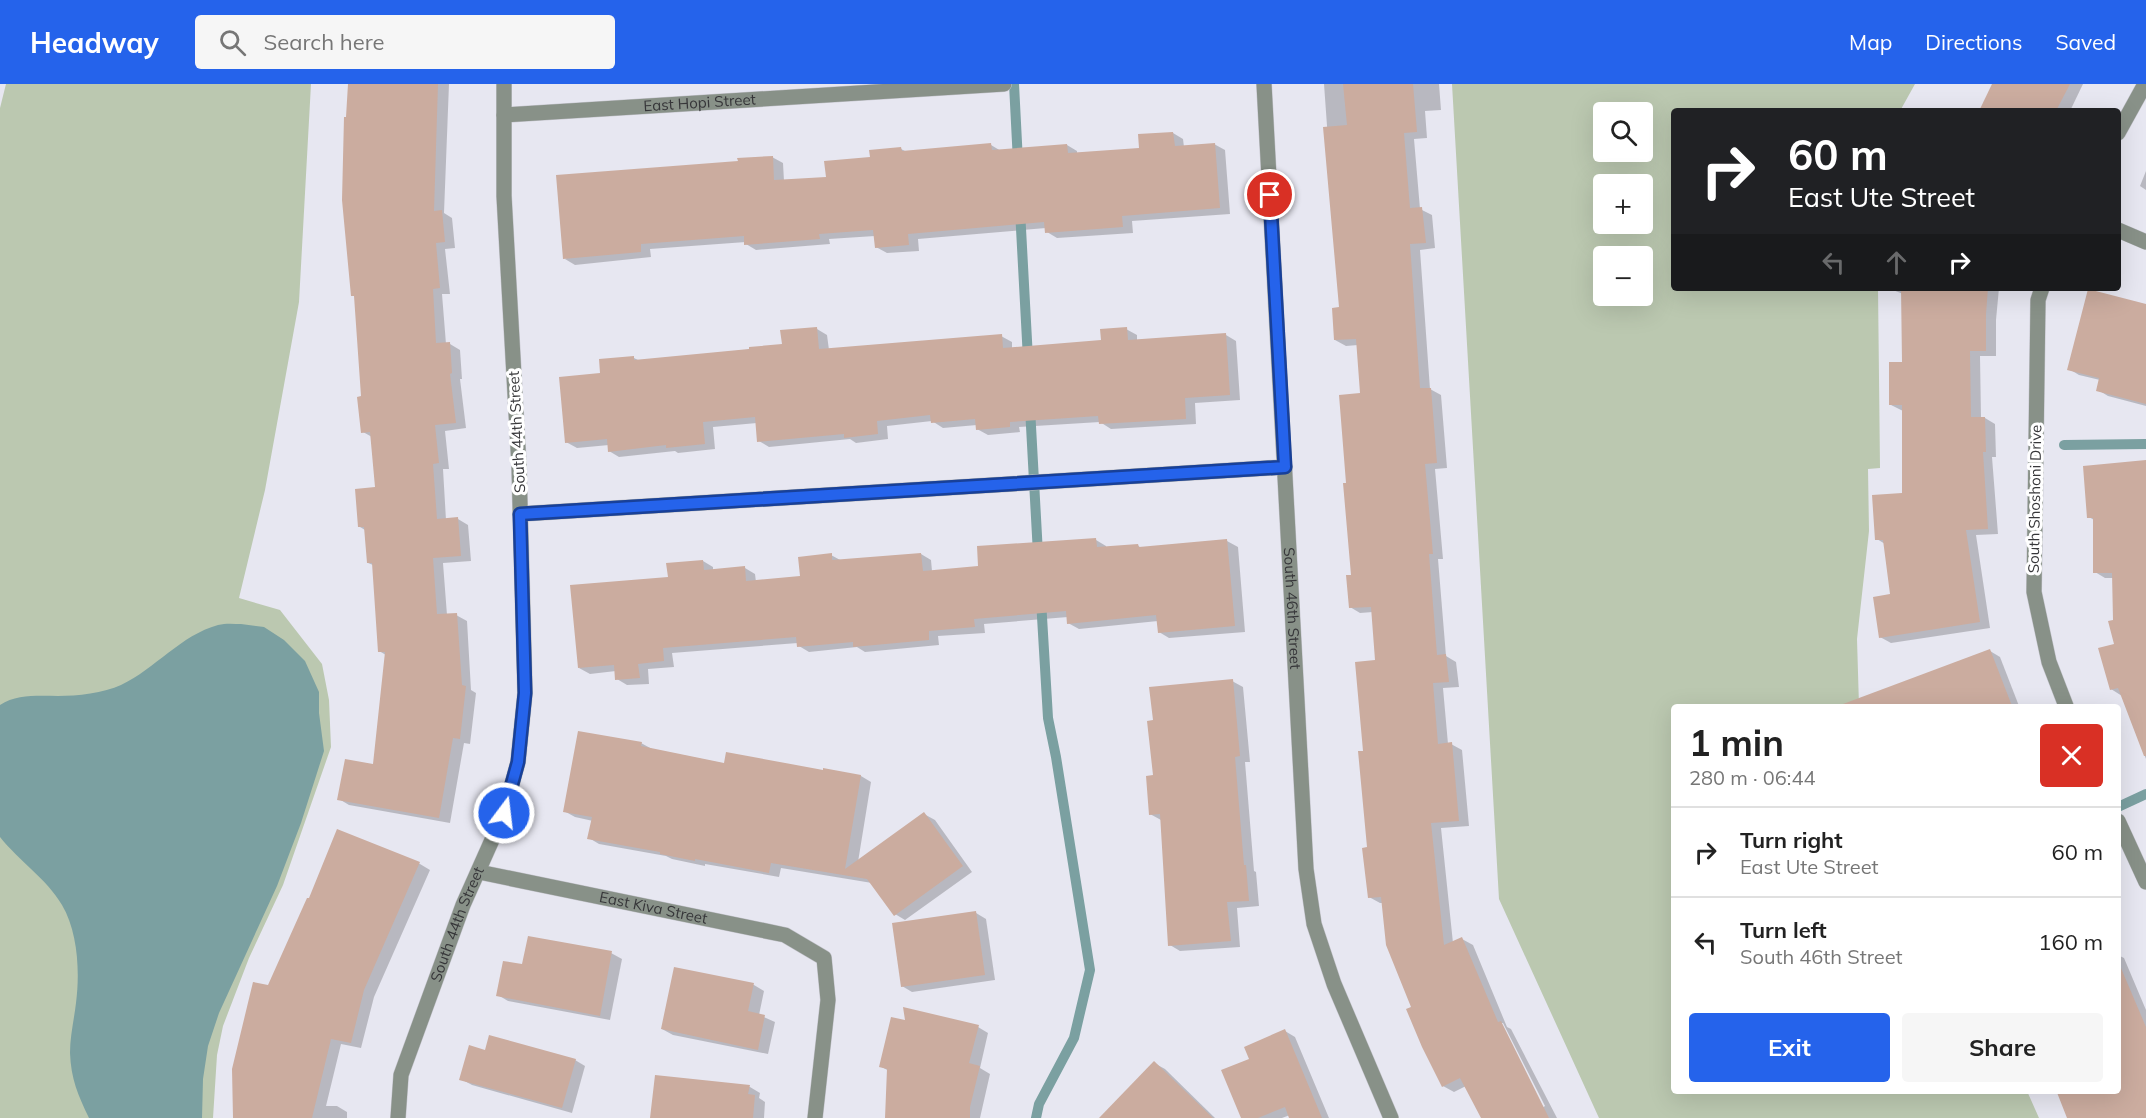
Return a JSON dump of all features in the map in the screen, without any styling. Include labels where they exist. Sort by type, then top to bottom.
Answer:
[{"type":"street","name":"South 44th Street","points":[[398,1118],[401,1075],[463,905],[504,813],[518,762],[525,693],[520,514],[504,196],[504,84]]},
{"type":"street","name":"East Hopi Street","points":[[504,115],[1004,84]]},
{"type":"street","name":"South 46th Street","points":[[1264,84],[1305,869],[1314,924],[1334,984],[1391,1118]]},
{"type":"street","points":[[2121,128],[2145,84]]},
{"type":"street","points":[[2121,231],[2146,242]]},
{"type":"street","name":"South Shoshoni Drive","points":[[2041,291],[2038,310],[2034,592],[2049,662],[2065,704]]},
{"type":"street","points":[[520,514],[1285,467]]},
{"type":"street","points":[[2121,828],[2146,882]]},
{"type":"street","name":"East Kiva Street","points":[[479,872],[785,935],[824,958],[828,999],[815,1118]]},
{"type":"shaded area","points":[[6,84],[311,84],[299,302],[265,490],[239,598],[280,610],[322,664],[329,700],[331,747],[283,885],[249,958],[223,1026],[217,1055],[213,1118],[0,1118],[0,108]]},
{"type":"shaded area","points":[[1452,84],[1915,84],[1902,108],[1671,108],[1671,291],[1878,291],[1880,468],[1868,469],[1869,531],[1857,639],[1859,704],[1671,704],[1671,1094],[2028,1094],[2039,1118],[1599,1118],[1499,899]]},
{"type":"shaded area","points":[[221,624],[264,627],[284,640],[305,661],[319,692],[324,751],[301,823],[277,886],[219,1013],[208,1046],[203,1079],[202,1118],[89,1118],[76,1087],[70,1053],[78,978],[72,927],[56,895],[0,837],[0,705],[21,697],[82,695],[114,688],[145,670],[192,636]]},
{"type":"building","points":[[348,84],[438,84],[434,211],[442,210],[445,242],[436,243],[440,288],[433,289],[436,343],[450,342],[452,373],[450,374],[456,423],[435,425],[439,463],[433,464],[437,519],[458,517],[461,556],[433,558],[437,614],[457,613],[462,685],[466,686],[460,739],[453,738],[439,818],[337,800],[345,759],[373,764],[385,652],[378,652],[372,563],[367,563],[364,527],[358,527],[355,489],[375,487],[370,432],[361,433],[357,397],[361,396],[354,296],[351,296],[342,200],[344,117],[346,117]]},
{"type":"building","points":[[1343,84],[1413,84],[1417,132],[1404,133],[1410,208],[1422,207],[1426,243],[1410,244],[1420,388],[1431,388],[1437,463],[1425,464],[1433,554],[1429,554],[1437,655],[1446,654],[1449,682],[1433,683],[1438,744],[1452,742],[1459,821],[1431,823],[1444,945],[1462,937],[1498,1022],[1501,1021],[1549,1118],[1481,1118],[1460,1078],[1442,1087],[1406,1009],[1411,1007],[1386,945],[1381,897],[1368,898],[1362,848],[1367,847],[1358,751],[1363,751],[1355,662],[1375,660],[1371,607],[1349,608],[1346,575],[1351,575],[1343,483],[1346,483],[1339,395],[1360,393],[1356,339],[1334,340],[1332,308],[1339,307],[1323,127],[1347,125]]},
{"type":"building","points":[[1992,84],[2070,84],[2058,108],[1980,108]]},
{"type":"building","points":[[1173,132],[1175,146],[1215,143],[1220,208],[1122,216],[1123,227],[1045,233],[1044,222],[908,234],[909,245],[875,248],[873,230],[819,234],[820,239],[744,245],[744,236],[641,244],[641,252],[563,259],[556,175],[738,161],[737,158],[773,156],[774,180],[826,177],[824,161],[870,157],[869,150],[901,147],[902,151],[991,143],[992,150],[1067,144],[1068,153],[1139,148],[1138,134]]},
{"type":"building","points":[[1901,291],[1988,291],[1986,351],[1970,351],[1971,417],[1985,417],[1986,452],[1983,452],[1988,529],[1966,530],[1980,622],[1879,638],[1873,597],[1890,594],[1883,540],[1875,540],[1872,495],[1902,493],[1902,405],[1889,405],[1889,362],[1902,362]]},
{"type":"building","points":[[2087,291],[2146,304],[2146,404],[2096,391],[2099,378],[2067,370]]},
{"type":"building","points":[[817,327],[819,349],[1002,334],[1003,348],[1101,340],[1100,329],[1127,327],[1128,340],[1226,333],[1230,395],[1185,398],[1186,419],[1099,424],[1098,416],[1010,422],[1010,427],[976,430],[975,419],[931,423],[930,415],[877,421],[878,434],[844,438],[844,434],[757,442],[755,417],[703,422],[705,444],[666,448],[666,445],[608,452],[607,439],[565,443],[559,377],[600,373],[599,359],[634,356],[634,360],[749,349],[749,347],[782,344],[780,330]]},
{"type":"building","points":[[2146,460],[2146,756],[2144,756],[2118,688],[2110,690],[2098,648],[2114,644],[2108,621],[2113,620],[2112,573],[2093,573],[2093,518],[2087,518],[2083,466]]},
{"type":"building","points":[[1096,538],[1097,547],[1138,544],[1139,547],[1227,539],[1235,626],[1158,633],[1156,615],[1067,624],[1066,611],[974,619],[975,627],[929,631],[929,640],[853,647],[853,642],[797,647],[796,637],[663,648],[664,661],[638,664],[640,678],[615,680],[614,665],[578,668],[570,585],[668,577],[666,563],[703,560],[704,570],[745,566],[746,581],[800,576],[798,557],[832,553],[832,560],[921,553],[923,571],[978,566],[977,546]]},
{"type":"building","points":[[1990,649],[2011,704],[1843,704]]},
{"type":"building","points":[[1233,679],[1240,756],[1235,757],[1249,901],[1227,902],[1231,941],[1168,946],[1160,814],[1149,815],[1146,776],[1153,775],[1147,721],[1153,720],[1149,687]]},
{"type":"building","points":[[578,731],[642,742],[641,746],[724,763],[726,752],[861,775],[845,869],[924,812],[963,866],[894,916],[867,879],[771,863],[769,873],[587,839],[592,817],[563,812]]},
{"type":"building","points":[[337,829],[420,862],[364,990],[351,1043],[331,1039],[312,1118],[233,1118],[232,1069],[253,982],[268,985],[307,898],[309,898]]},
{"type":"building","points":[[976,911],[985,975],[901,987],[892,923]]},
{"type":"building","points":[[528,936],[612,951],[600,1016],[496,996],[503,961],[522,964]]},
{"type":"building","points":[[674,967],[754,983],[748,1011],[765,1015],[758,1050],[661,1029]]},
{"type":"building","points":[[2121,968],[2146,1027],[2146,1118],[2067,1118],[2058,1094],[2121,1094]]},
{"type":"building","points":[[903,1007],[979,1025],[969,1063],[980,1066],[970,1107],[970,1118],[885,1118],[887,1069],[879,1067],[891,1017],[905,1020]]},
{"type":"building","points":[[1285,1029],[1322,1118],[1289,1118],[1285,1107],[1258,1118],[1241,1118],[1221,1070],[1249,1059],[1244,1047]]},
{"type":"building","points":[[489,1035],[576,1059],[562,1108],[459,1080],[469,1045],[485,1050]]},
{"type":"building","points":[[1154,1061],[1213,1118],[1099,1118]]},
{"type":"building","points":[[655,1075],[750,1085],[748,1094],[755,1095],[753,1118],[650,1118]]},
{"type":"waterway","points":[[1014,84],[1018,162]]},
{"type":"waterway","points":[[1020,210],[1028,359]]},
{"type":"waterway","points":[[1030,408],[1038,554]]},
{"type":"waterway","points":[[2064,445],[2146,444]]},
{"type":"waterway","points":[[1036,1118],[1039,1104],[1074,1038],[1090,970],[1048,718],[1041,600]]},
{"type":"waterway","points":[[2121,806],[2146,794]]},
{"type":"route","points":[[504,813],[518,762],[525,693],[520,514],[1285,467],[1270,195]]}]
